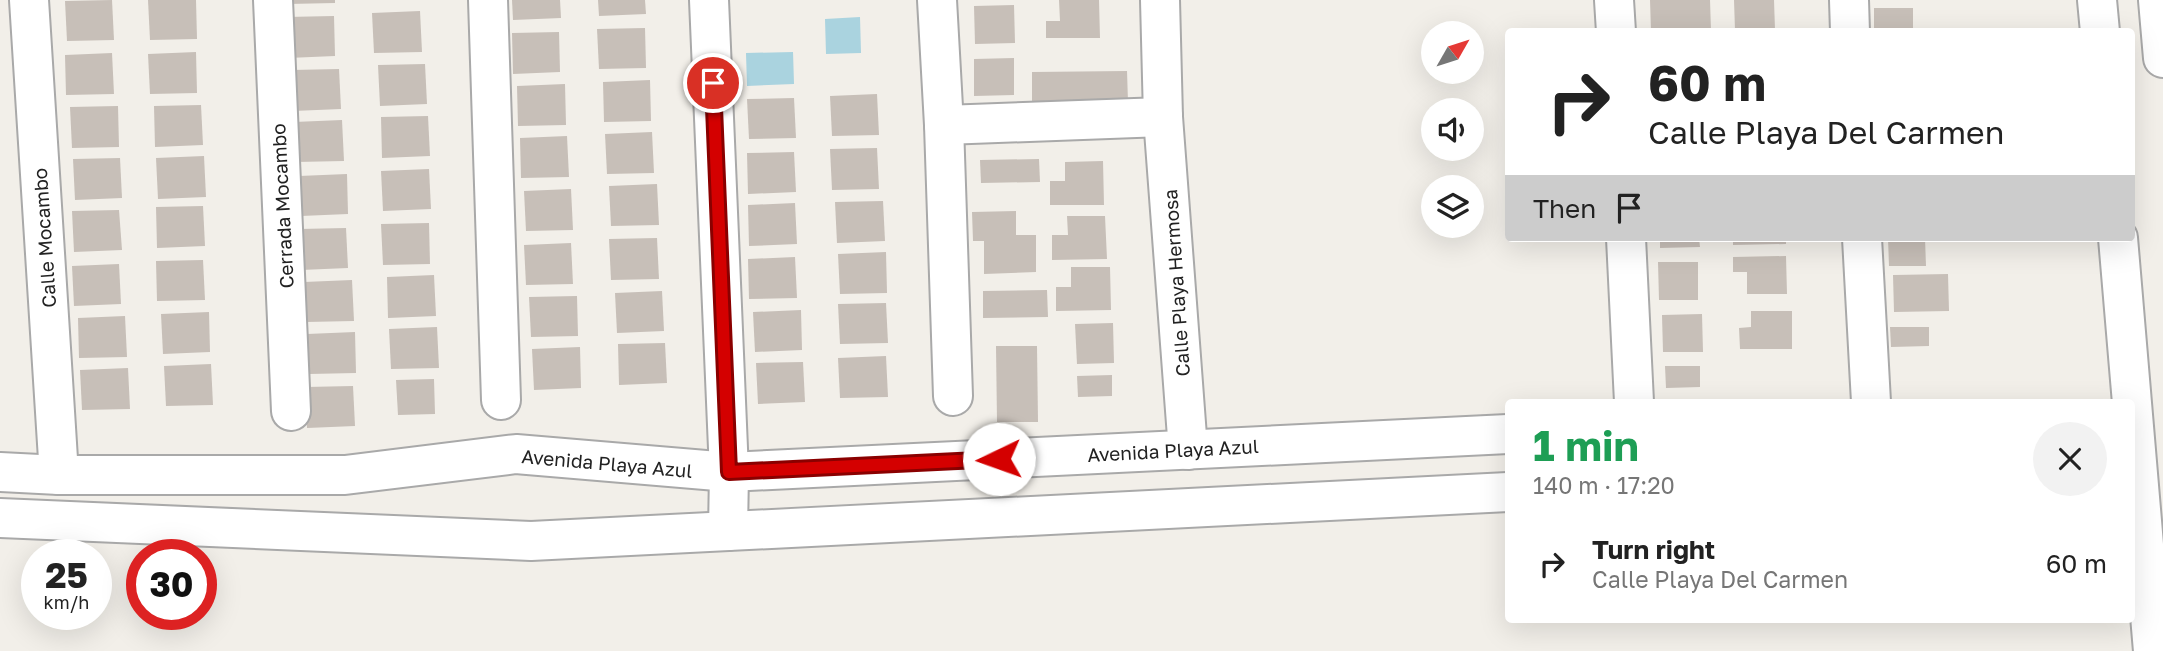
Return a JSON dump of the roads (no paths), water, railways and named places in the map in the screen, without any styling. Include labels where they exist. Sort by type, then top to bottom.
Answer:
[{"type":"street","name":"Calle Mocambo","points":[[29,0],[59,475]]},
{"type":"street","name":"Cerrada Mocambo","points":[[273,0],[291,411]]},
{"type":"street","points":[[488,0],[501,400]]},
{"type":"street","points":[[709,0],[729,472],[728,531]]},
{"type":"street","points":[[937,0],[953,396]]},
{"type":"street","name":"Calle Playa Hermosa","points":[[1160,0],[1163,117],[1188,450]]},
{"type":"street","points":[[1614,0],[1616,28]]},
{"type":"street","points":[[1849,0],[1850,28]]},
{"type":"street","points":[[2097,0],[2100,28]]},
{"type":"street","points":[[2158,0],[2163,58]]},
{"type":"street","points":[[944,125],[1163,117]]},
{"type":"street","points":[[1626,242],[1634,399]]},
{"type":"street","points":[[1862,242],[1871,399]]},
{"type":"street","points":[[2118,242],[2131,399]]},
{"type":"street","name":"Avenida Playa Azul","points":[[0,472],[59,475],[345,475],[516,454],[729,472],[1505,434]]},
{"type":"street","points":[[2135,444],[2152,651]]},
{"type":"street","points":[[296,475],[299,532]]},
{"type":"street","points":[[0,518],[531,541],[1505,492]]},
{"type":"water","points":[[860,17],[861,53],[826,54],[825,19]]},
{"type":"water","points":[[793,52],[794,84],[747,86],[746,53]]}]
